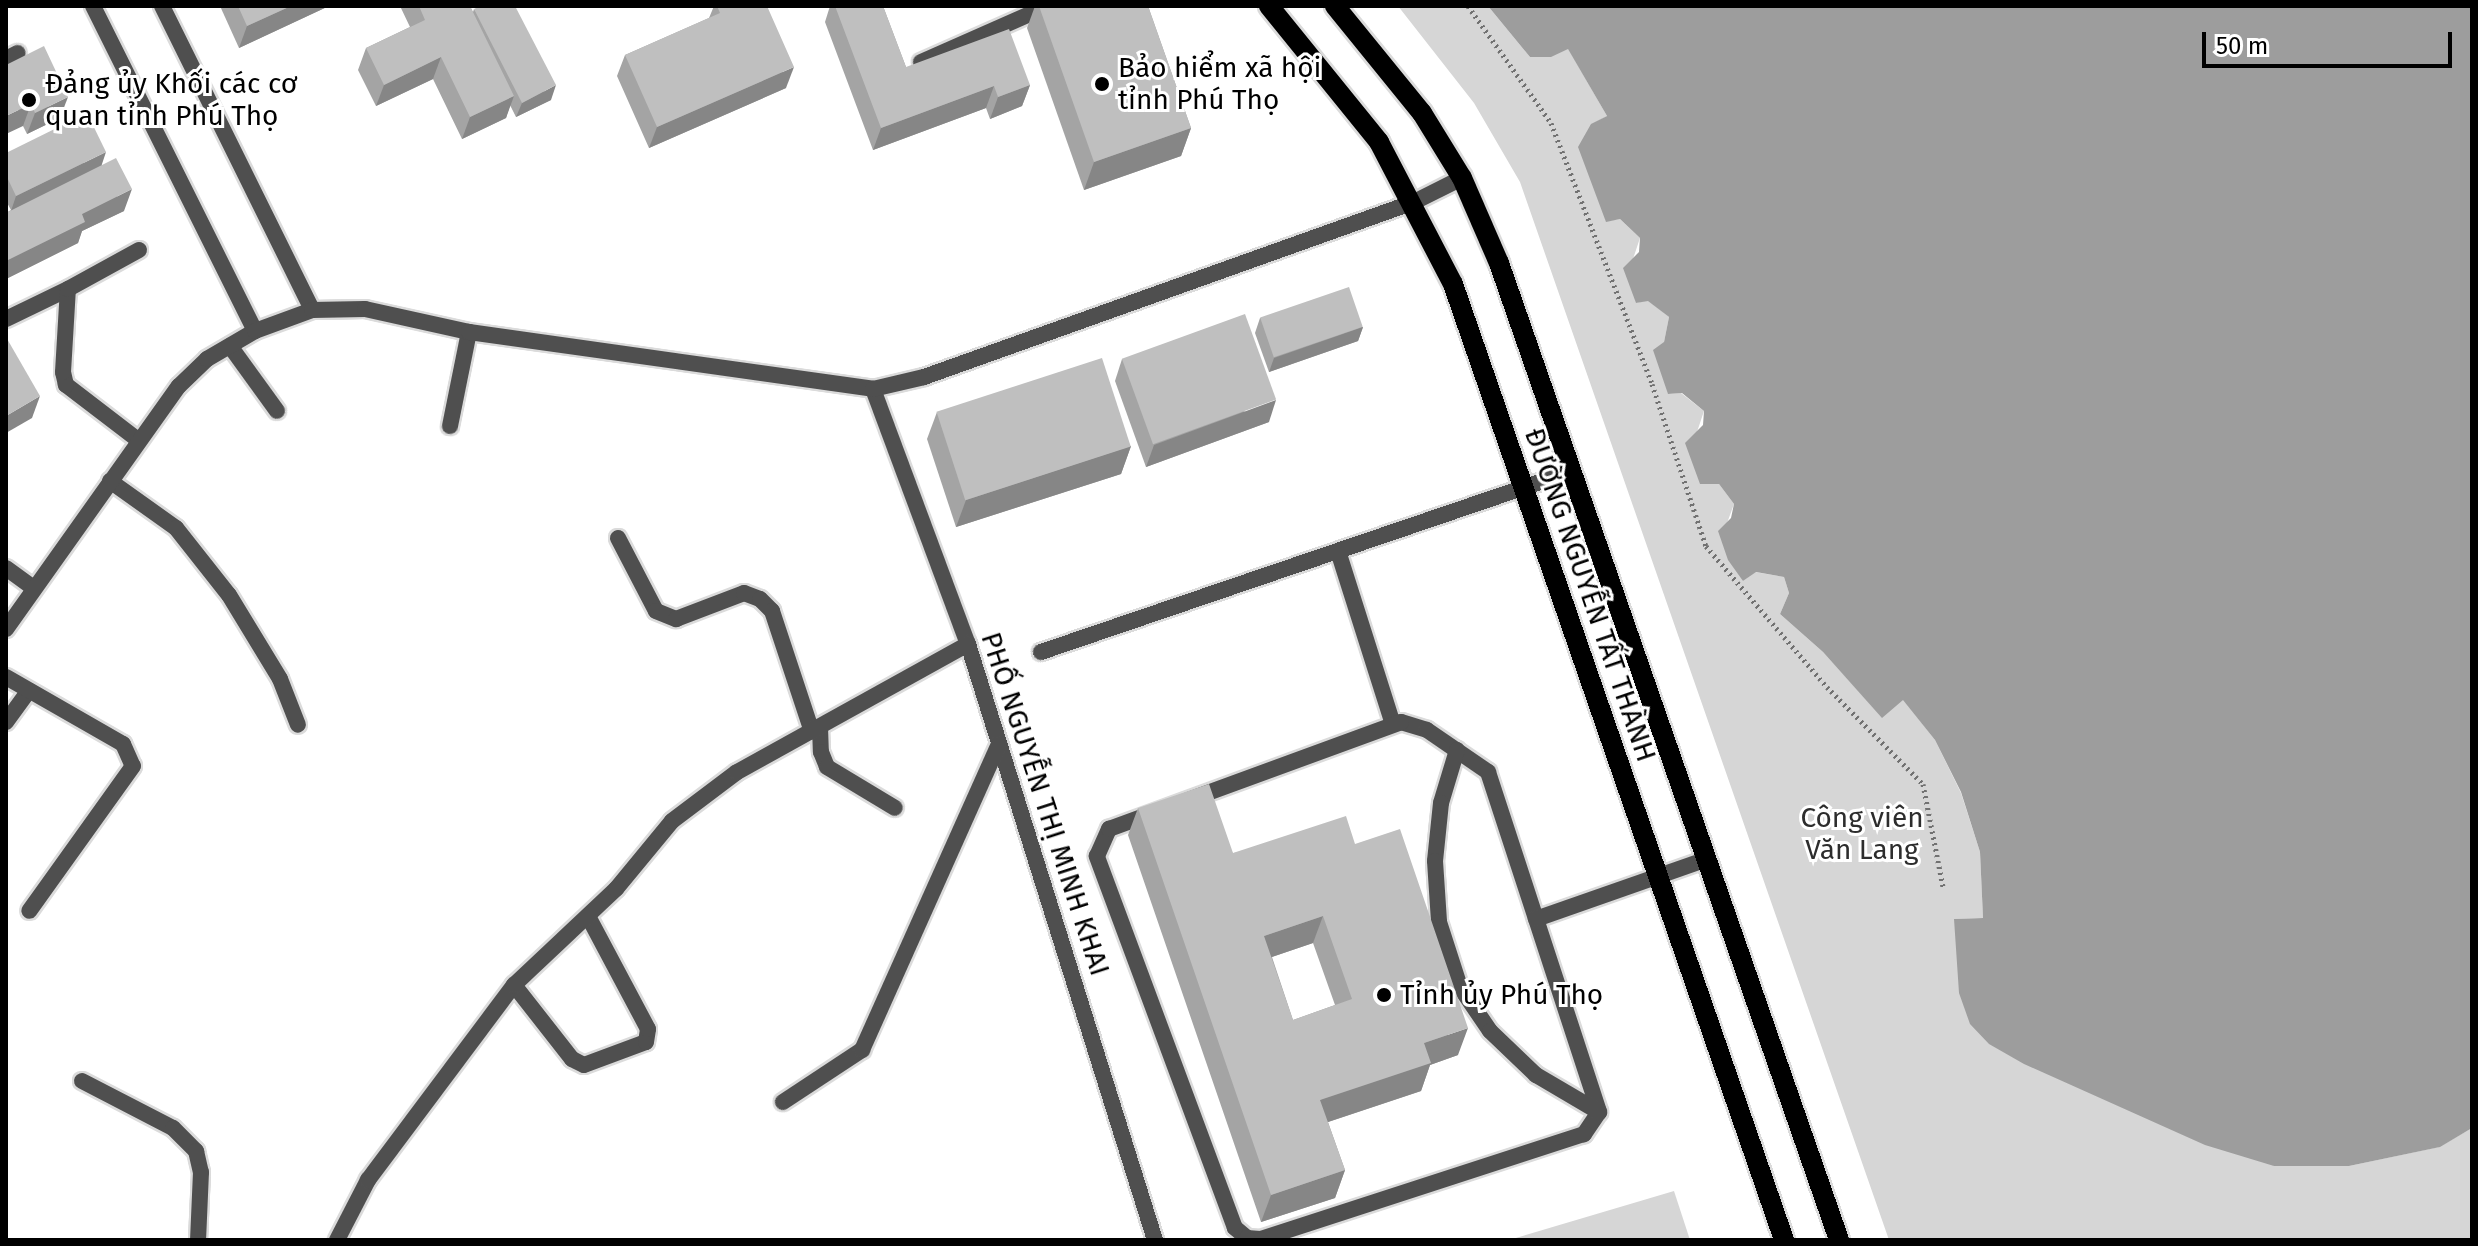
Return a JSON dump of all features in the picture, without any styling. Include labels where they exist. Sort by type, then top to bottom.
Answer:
[{"type":"main road","name":"ĐƯỜNG NGUYỄN TẤT THÀNH","points":[[1269,6],[1379,142],[1414,202],[1453,284],[1784,1240]]},
{"type":"main road","name":"ĐƯỜNG NGUYỄN TẤT THÀNH","points":[[1335,6],[1422,113],[1462,178],[1499,263],[1839,1240]]},
{"type":"street","points":[[93,6],[255,331]]},
{"type":"street","points":[[162,6],[312,310]]},
{"type":"street","points":[[921,62],[1048,6]]},
{"type":"street","points":[[6,629],[179,386],[230,346],[255,331],[312,310],[365,309],[469,332],[873,389],[924,377],[1414,202],[1462,178]]},
{"type":"street","points":[[6,319],[139,250]]},
{"type":"street","points":[[68,289],[66,385],[138,440]]},
{"type":"street","points":[[450,426],[469,332]]},
{"type":"street","points":[[230,346],[277,411]]},
{"type":"street","name":"PHỐ NGUYỄN THỊ MINH KHAI","points":[[873,389],[968,644],[1155,1240]]},
{"type":"street","points":[[1041,652],[1572,471]]},
{"type":"street","points":[[110,481],[176,528],[229,595],[280,679],[298,725]]},
{"type":"street","points":[[618,538],[656,611],[676,619],[744,593],[760,599],[772,611],[827,767],[895,808]]},
{"type":"street","points":[[1338,551],[1393,724]]},
{"type":"street","points":[[6,568],[34,588]]},
{"type":"street","points":[[337,1240],[368,1180],[514,985],[588,916],[700,796],[968,644]]},
{"type":"street","points":[[6,677],[123,744],[133,766],[29,911]]},
{"type":"street","points":[[6,722],[29,690]]},
{"type":"street","points":[[1393,724],[1412,724],[1488,772],[1599,1112],[1584,1134],[1260,1239],[1235,1228],[1097,856],[1109,829],[1393,724]]},
{"type":"street","points":[[783,1102],[862,1050],[999,744]]},
{"type":"street","points":[[1457,750],[1441,803],[1435,861],[1439,922],[1460,987],[1490,1031],[1536,1075],[1599,1112]]},
{"type":"street","points":[[1536,919],[1707,859]]},
{"type":"street","points":[[514,985],[572,1059],[584,1065],[646,1042],[648,1029],[588,916]]},
{"type":"street","points":[[82,1081],[173,1128],[196,1151],[201,1172],[198,1240]]},
{"type":"path","points":[[1468,6],[1551,123],[1652,384],[1706,546],[1827,687],[1923,784],[1943,887]]},
{"type":"green space","name":"Công viên Văn Lang","points":[[1398,6],[1488,6],[1530,57],[1568,48],[1607,116],[1591,125],[1606,221],[1620,219],[1640,238],[1632,262],[1636,303],[1648,300],[1669,317],[1664,342],[1668,394],[1681,393],[1704,411],[1696,435],[1711,482],[1719,484],[1734,504],[1726,526],[1743,581],[1755,572],[1784,577],[1789,593],[1780,614],[1823,652],[1882,717],[1903,699],[1935,740],[1961,793],[1980,852],[1983,918],[1954,919],[2274,1166],[2349,1166],[2439,1147],[2472,1128],[2472,1240],[1889,1240],[1520,182],[1474,103]]},
{"type":"green space","points":[[1674,1191],[1690,1240],[1509,1240]]},
{"type":"shaded area","points":[[1488,6],[2472,6],[2472,1128],[2440,1147],[2349,1166],[2274,1166],[2205,1145],[2024,1064],[1989,1044],[1970,1024],[1959,993],[1954,919],[1983,918],[1980,852],[1961,792],[1935,740],[1903,700],[1882,718],[1823,652],[1780,614],[1789,593],[1784,577],[1756,572],[1743,581],[1728,560],[1718,531],[1731,518],[1734,504],[1719,484],[1700,484],[1685,443],[1703,425],[1704,411],[1682,393],[1668,394],[1653,350],[1664,342],[1669,317],[1648,301],[1636,303],[1623,268],[1639,252],[1640,238],[1620,219],[1606,222],[1578,147],[1591,124],[1607,116],[1568,49],[1551,57],[1530,57]]},
{"type":"building","points":[[238,6],[291,6],[247,26]]},
{"type":"building","points":[[419,6],[470,6],[514,96],[470,117],[441,57],[384,85],[366,48],[425,20]]},
{"type":"building","points":[[480,6],[515,6],[556,85],[522,103],[474,9]]},
{"type":"building","points":[[717,6],[767,6],[794,67],[657,127],[625,55],[720,13]]},
{"type":"building","points":[[835,6],[883,6],[906,67],[1009,29],[1030,85],[998,97],[994,86],[881,128]]},
{"type":"building","points":[[1039,6],[1148,6],[1191,128],[1094,162]]},
{"type":"building","points":[[44,46],[68,97],[35,113],[31,104],[6,116],[6,65]]},
{"type":"building","points":[[87,113],[106,152],[16,196],[6,175],[6,153]]},
{"type":"building","points":[[116,158],[132,189],[82,214],[85,222],[6,261],[6,213]]},
{"type":"building","points":[[1349,287],[1363,327],[1274,357],[1260,318]]},
{"type":"building","points":[[1245,314],[1276,400],[1153,444],[1122,359]]},
{"type":"building","points":[[6,337],[40,396],[6,416]]},
{"type":"building","points":[[1102,358],[1131,446],[965,500],[937,412]]},
{"type":"building","name":"Tỉnh ủy Phú Thọ","points":[[1209,784],[1233,853],[1346,816],[1355,844],[1400,829],[1468,1028],[1424,1043],[1431,1063],[1320,1100],[1345,1170],[1271,1195],[1138,808]],"holes":[[[1323,916],[1352,999],[1293,1020],[1264,936]]]},
{"type":"place","name":"Bảo hiểm xã hội tỉnh Phú Thọ","points":[[1102,84]]},
{"type":"place","name":"Đảng ủy Khối các cơ quan tỉnh Phú Thọ","points":[[29,100]]},
{"type":"place","name":"Tỉnh ủy Phú Thọ","points":[[1384,995]]}]
